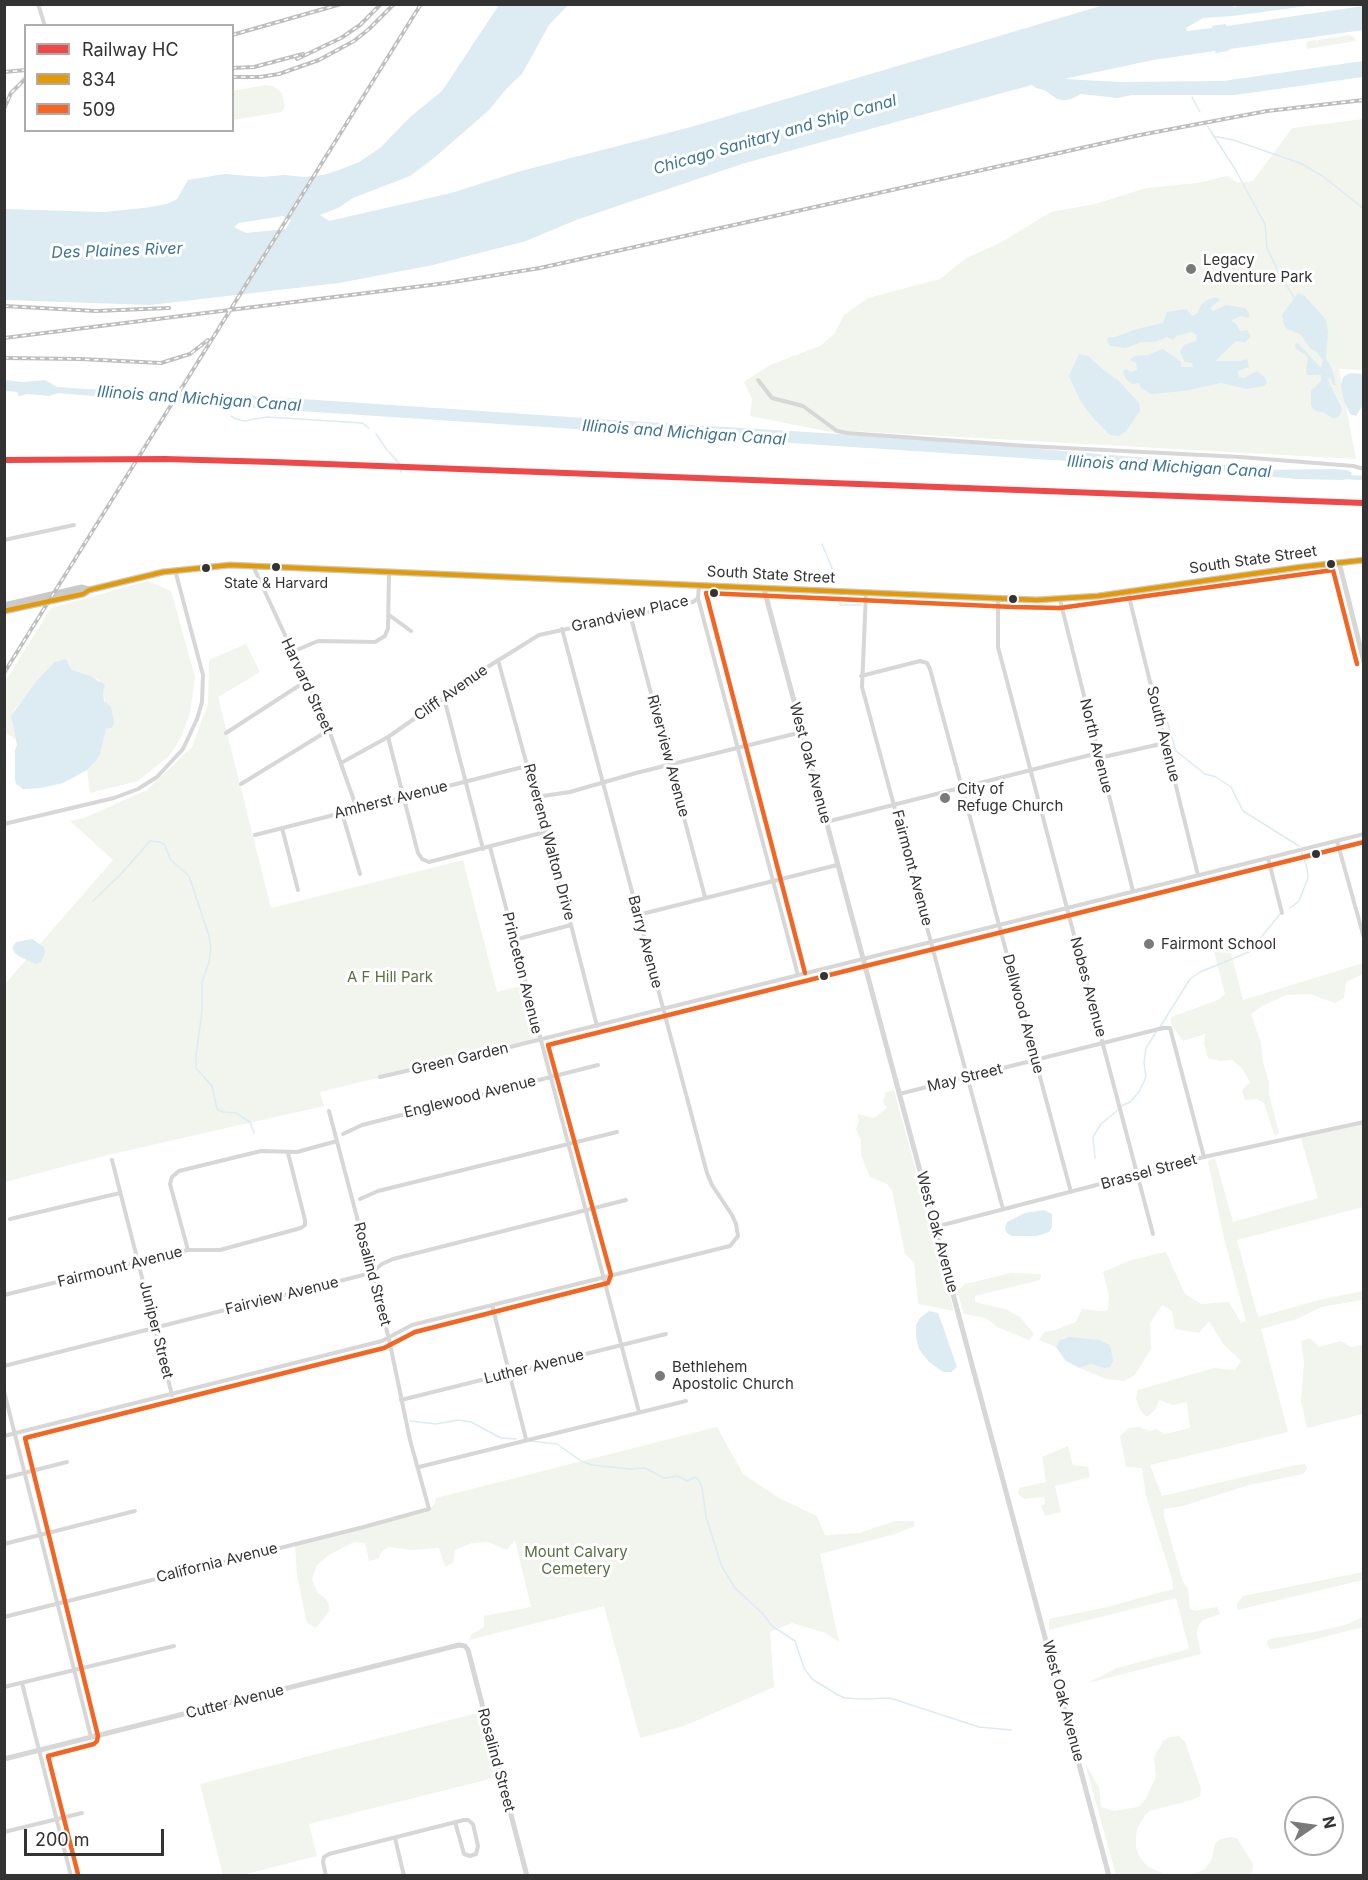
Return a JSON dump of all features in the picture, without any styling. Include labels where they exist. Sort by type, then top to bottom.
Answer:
[{"type":"main road","name":"South State Street","points":[[89,590],[176,570],[252,565],[998,600],[1060,600],[1364,560]]},
{"type":"main road","points":[[4,606],[81,588],[89,590]]},
{"type":"main road","points":[[4,611],[83,594],[89,590]]},
{"type":"street","points":[[38,4],[44,24]]},
{"type":"street","points":[[758,380],[772,398],[803,406],[837,431],[847,433],[1027,446],[1243,457],[1353,466],[1364,469]]},
{"type":"street","points":[[4,540],[74,525]]},
{"type":"street","points":[[1339,562],[1364,662]]},
{"type":"street","name":"Harvard Street","points":[[252,565],[329,730],[357,809]]},
{"type":"street","points":[[4,824],[114,798],[138,789],[157,777],[183,749],[202,702],[203,675],[176,570]]},
{"type":"street","points":[[292,652],[318,641],[375,642],[385,636],[388,628],[389,571]]},
{"type":"street","points":[[699,585],[698,598],[798,975]]},
{"type":"street","name":"West Oak Avenue","points":[[764,589],[1109,1875]]},
{"type":"street","name":"South Avenue","points":[[1128,592],[1198,875]]},
{"type":"street","name":"Fairmont Avenue","points":[[866,593],[862,687],[1003,1209]]},
{"type":"street","name":"Grandview Place","points":[[562,629],[693,602],[698,598]]},
{"type":"street","name":"Nobes Avenue","points":[[998,600],[998,647],[1153,1234]]},
{"type":"street","name":"North Avenue","points":[[1060,600],[1133,891]]},
{"type":"street","name":"Riverview Avenue","points":[[630,614],[705,897]]},
{"type":"street","points":[[388,615],[411,631]]},
{"type":"street","name":"Cliff Avenue","points":[[341,763],[388,737],[473,676],[539,635],[562,629]]},
{"type":"street","name":"Barry Avenue","points":[[562,629],[707,1173],[712,1185],[732,1215],[738,1236],[730,1246],[604,1277]]},
{"type":"street","name":"Reverend Walton Drive","points":[[498,660],[597,1026]]},
{"type":"street","name":"Dellwood Avenue","points":[[861,676],[920,662],[927,663],[930,669],[1071,1192]]},
{"type":"street","points":[[226,733],[306,681]]},
{"type":"street","points":[[444,698],[483,849]]},
{"type":"street","points":[[241,784],[329,730]]},
{"type":"street","points":[[536,797],[603,784],[670,764],[802,732]]},
{"type":"street","points":[[388,737],[418,853],[422,859],[429,862],[545,831]]},
{"type":"street","points":[[826,822],[1030,770],[1165,742]]},
{"type":"street","name":"Amherst Avenue","points":[[255,835],[527,766]]},
{"type":"street","points":[[342,813],[360,874]]},
{"type":"street","points":[[282,828],[298,890]]},
{"type":"street","name":"Green Garden","points":[[380,1077],[597,1026],[1364,834]]},
{"type":"street","points":[[1337,841],[1364,938]]},
{"type":"street","name":"Princeton Avenue","points":[[490,847],[539,1040],[639,1412]]},
{"type":"street","points":[[1268,858],[1282,913]]},
{"type":"street","points":[[638,915],[837,865]]},
{"type":"street","points":[[514,940],[571,925]]},
{"type":"street","name":"May Street","points":[[900,1094],[1170,1028],[1204,1157]]},
{"type":"street","name":"Englewood Avenue","points":[[343,1134],[362,1125],[598,1065]]},
{"type":"street","name":"Rosalind Street","points":[[329,1111],[389,1339],[401,1400],[429,1509]]},
{"type":"street","name":"Brassel Street","points":[[935,1227],[1204,1157],[1364,1122]]},
{"type":"street","points":[[360,1199],[378,1191],[617,1132]]},
{"type":"street","points":[[188,1250],[170,1184],[172,1177],[178,1172],[261,1151],[297,1152],[337,1141]]},
{"type":"street","name":"Fairmount Avenue","points":[[4,1295],[188,1250],[220,1250],[301,1228],[305,1225],[288,1153]]},
{"type":"street","name":"Juniper Street","points":[[112,1160],[172,1395]]},
{"type":"street","points":[[10,1219],[121,1193]]},
{"type":"street","name":"Fairview Avenue","points":[[4,1366],[371,1273],[393,1259],[626,1200]]},
{"type":"street","points":[[4,1436],[389,1339],[412,1325],[604,1277]]},
{"type":"street","points":[[492,1305],[526,1439]]},
{"type":"street","name":"Luther Avenue","points":[[401,1400],[666,1334]]},
{"type":"street","points":[[4,1391],[91,1737]]},
{"type":"street","points":[[419,1467],[686,1401]]},
{"type":"street","points":[[4,1478],[67,1462]]},
{"type":"street","name":"California Avenue","points":[[4,1617],[429,1509]]},
{"type":"street","points":[[4,1544],[135,1511]]},
{"type":"street","name":"Cutter Avenue","points":[[4,1760],[459,1645],[465,1646]]},
{"type":"street","points":[[4,1687],[174,1646]]},
{"type":"street","name":"Rosalind Street","points":[[465,1646],[468,1650],[527,1875]]},
{"type":"street","points":[[22,1683],[71,1875]]},
{"type":"street","points":[[4,1832],[82,1813]]},
{"type":"street","points":[[326,1875],[322,1862],[326,1856],[455,1822],[468,1820],[473,1824],[478,1846],[476,1854],[470,1856],[464,1854],[455,1822]]},
{"type":"street","points":[[394,1838],[404,1875]]},
{"type":"green space","points":[[1350,35],[1356,41],[1307,49],[1306,42],[1316,40],[1317,44],[1317,40]]},
{"type":"green space","points":[[266,85],[273,86],[282,93],[285,106],[282,112],[234,120],[234,91]]},
{"type":"green space","name":"Legacy Adventure Park","points":[[1363,119],[1363,370],[1339,369],[1356,459],[852,431],[836,433],[750,416],[752,399],[744,382],[770,365],[820,346],[834,334],[844,315],[868,298],[940,279],[966,258],[1000,243],[1051,212],[1095,204],[1146,188],[1198,183],[1227,176],[1238,183],[1253,181],[1292,128]]},
{"type":"green space","points":[[148,581],[171,591],[195,677],[190,713],[181,738],[169,756],[138,781],[90,793],[87,770],[96,761],[104,738],[103,734],[109,728],[104,695],[99,680],[72,670],[69,663],[49,668],[14,710],[12,723],[16,740],[5,732],[5,682],[51,608]]},
{"type":"green space","name":"A F Hill Park","points":[[246,644],[260,672],[218,697],[271,908],[463,860],[497,992],[525,985],[538,1039],[320,1092],[324,1106],[112,1154],[5,1182],[5,984],[113,860],[70,821],[84,818],[147,790],[192,747],[208,704],[209,660]]},
{"type":"green space","points":[[1214,952],[1231,953],[1243,1000],[1363,963],[1363,974],[1346,982],[1344,998],[1335,1003],[1310,994],[1286,995],[1251,1014],[1261,1043],[1263,1063],[1269,1082],[1269,1094],[1279,1133],[1275,1137],[1264,1103],[1257,1099],[1245,1100],[1242,1090],[1250,1082],[1241,1067],[1232,1060],[1220,1061],[1208,1058],[1204,1044],[1205,1034],[1183,1041],[1171,1024],[1171,1017],[1218,1000],[1225,994]]},
{"type":"green space","points":[[894,1090],[954,1311],[918,1304],[914,1262],[905,1254],[892,1190],[887,1184],[870,1177],[861,1155],[861,1141],[856,1129],[859,1121],[857,1114],[874,1118],[887,1108],[883,1102],[886,1092]]},
{"type":"green space","points":[[1363,1124],[1363,1207],[1237,1240],[1258,1317],[1319,1300],[1363,1291],[1363,1300],[1321,1307],[1297,1319],[1261,1329],[1288,1432],[1150,1465],[1162,1496],[1291,1466],[1305,1464],[1307,1469],[1303,1474],[1249,1485],[1183,1506],[1164,1509],[1183,1582],[1188,1589],[1190,1608],[1194,1611],[1217,1607],[1220,1614],[1203,1620],[1198,1626],[1197,1635],[1201,1654],[1088,1683],[1117,1668],[1189,1649],[1176,1598],[1049,1630],[1049,1619],[1107,1607],[1173,1589],[1172,1579],[1146,1496],[1142,1468],[1126,1467],[1120,1436],[1128,1428],[1140,1427],[1149,1431],[1156,1429],[1165,1434],[1190,1428],[1187,1402],[1173,1405],[1159,1400],[1155,1410],[1147,1417],[1140,1410],[1136,1399],[1138,1390],[1214,1368],[1235,1370],[1241,1361],[1223,1344],[1209,1321],[1199,1333],[1175,1329],[1172,1311],[1162,1305],[1150,1323],[1151,1349],[1135,1375],[1124,1381],[1106,1379],[1079,1368],[1091,1364],[1104,1368],[1110,1345],[1100,1340],[1064,1338],[1056,1347],[1039,1340],[1044,1332],[1076,1322],[1082,1309],[1108,1310],[1109,1296],[1103,1272],[1131,1260],[1166,1252],[1185,1294],[1201,1304],[1229,1302],[1241,1323],[1246,1321],[1223,1234],[1208,1161],[1215,1158],[1233,1222],[1318,1198],[1301,1138]]},
{"type":"green space","points":[[1011,1273],[1041,1274],[1040,1280],[975,1296],[975,1302],[1005,1309],[1020,1317],[1034,1334],[1029,1340],[997,1327],[986,1318],[964,1314],[957,1291],[965,1284]]},
{"type":"green space","points":[[1310,1338],[1319,1347],[1341,1341],[1351,1347],[1361,1345],[1363,1347],[1363,1414],[1307,1428],[1301,1402],[1304,1362],[1301,1341]]},
{"type":"green space","name":"Mount Calvary Cemetery","points":[[717,1427],[743,1474],[779,1498],[817,1516],[825,1535],[859,1533],[895,1521],[914,1521],[915,1526],[895,1534],[820,1554],[839,1642],[826,1633],[792,1623],[770,1632],[774,1687],[684,1726],[640,1738],[604,1606],[469,1640],[472,1634],[484,1627],[484,1616],[531,1607],[515,1540],[507,1550],[488,1542],[472,1543],[455,1550],[453,1563],[445,1567],[439,1548],[412,1550],[389,1547],[382,1551],[378,1559],[369,1561],[365,1543],[354,1542],[329,1555],[317,1565],[312,1579],[317,1592],[327,1600],[330,1610],[316,1628],[307,1623],[297,1575],[295,1545],[427,1512],[435,1503],[436,1498]]},
{"type":"green space","points":[[1068,1446],[1073,1465],[1088,1467],[1090,1477],[1055,1486],[1061,1512],[1045,1516],[1041,1505],[1045,1504],[1044,1497],[1024,1499],[1018,1494],[1019,1488],[1046,1482],[1042,1457]]},
{"type":"green space","points":[[1363,1572],[1363,1580],[1237,1610],[1237,1604],[1243,1596]]},
{"type":"green space","points":[[1363,1617],[1363,1627],[1276,1649],[1268,1646],[1269,1639],[1345,1625]]},
{"type":"green space","points":[[481,1712],[498,1777],[309,1824],[317,1856],[242,1875],[223,1875],[200,1784]]},
{"type":"green space","points":[[1179,1736],[1185,1742],[1201,1789],[1200,1796],[1150,1811],[1137,1829],[1136,1838],[1139,1856],[1147,1866],[1166,1875],[1116,1875],[1085,1763],[1099,1787],[1101,1807],[1114,1811],[1138,1807],[1145,1800],[1156,1777],[1154,1758],[1163,1741]]},
{"type":"green space","points":[[1231,1837],[1237,1838],[1253,1864],[1252,1873],[1192,1875],[1205,1869],[1212,1859],[1215,1843]]},
{"type":"water","points":[[1252,4],[1315,5],[1203,18],[1186,28],[1187,31],[1363,6],[1363,30],[1216,53],[1215,51],[1153,60],[1064,79],[1121,82],[1223,81],[1363,61],[1363,77],[1235,95],[1131,95],[1118,98],[1081,94],[1064,100],[1057,99],[1032,85],[745,163],[576,220],[526,241],[433,265],[339,283],[150,305],[5,300],[5,209],[103,212],[144,208],[167,204],[177,199],[188,180],[224,174],[263,177],[323,175],[359,162],[380,148],[410,117],[442,91],[499,5],[568,5],[549,25],[522,74],[489,110],[434,158],[410,176],[353,198],[338,208],[320,215],[329,221],[451,193],[521,171],[691,127],[1104,5],[1233,5],[1233,7]],"holes":[[[283,216],[291,220],[286,229],[246,233],[234,227],[239,223]]]},
{"type":"water","points":[[1298,293],[1304,295],[1326,320],[1328,332],[1326,358],[1332,369],[1336,385],[1329,377],[1328,380],[1342,409],[1336,418],[1316,411],[1311,406],[1311,391],[1321,381],[1321,375],[1307,375],[1308,359],[1296,349],[1295,344],[1298,343],[1321,368],[1323,360],[1300,334],[1287,329],[1284,325],[1282,315]]},
{"type":"water","points":[[1216,297],[1220,300],[1210,308],[1213,311],[1226,305],[1245,308],[1249,313],[1249,318],[1241,316],[1231,320],[1240,331],[1247,330],[1251,336],[1245,342],[1236,341],[1215,361],[1247,359],[1249,367],[1238,371],[1239,377],[1244,378],[1257,371],[1265,378],[1267,383],[1264,386],[1247,389],[1221,383],[1184,391],[1151,394],[1141,388],[1139,383],[1132,384],[1126,379],[1123,372],[1125,369],[1131,372],[1137,370],[1136,363],[1130,360],[1134,356],[1148,355],[1163,349],[1181,362],[1181,367],[1193,367],[1192,363],[1185,362],[1180,352],[1184,345],[1196,341],[1197,335],[1192,332],[1176,336],[1173,340],[1167,337],[1155,342],[1141,342],[1126,348],[1111,346],[1107,342],[1108,337],[1163,323],[1167,312],[1186,309],[1192,316],[1198,313],[1201,305],[1207,300]]},
{"type":"water","points":[[1079,354],[1088,356],[1118,380],[1139,403],[1140,411],[1126,431],[1119,436],[1110,435],[1081,402],[1069,376]]},
{"type":"water","points":[[1350,373],[1363,374],[1363,405],[1356,416],[1350,414],[1341,386],[1343,377]]},
{"type":"water","points":[[5,380],[22,382],[45,380],[57,387],[85,389],[176,392],[191,395],[193,398],[223,399],[243,395],[935,440],[1218,464],[1262,470],[1334,469],[1347,470],[1352,473],[1350,477],[1343,480],[1296,479],[1190,469],[238,407],[192,400],[190,403],[58,393],[49,396],[27,394],[18,396],[18,392],[5,391]]},
{"type":"water","points":[[66,659],[72,670],[90,676],[105,685],[104,701],[111,707],[113,727],[106,729],[100,754],[87,770],[63,783],[23,789],[16,784],[15,779],[17,745],[11,716],[49,668],[55,662]]},
{"type":"water","points":[[32,939],[44,947],[45,953],[41,962],[36,964],[20,957],[12,948],[16,942]]},
{"type":"water","points":[[1044,1210],[1052,1214],[1052,1227],[1049,1232],[1037,1236],[1012,1236],[1007,1233],[1005,1228],[1007,1222],[1025,1213]]},
{"type":"water","points":[[929,1311],[938,1313],[941,1321],[957,1367],[951,1372],[943,1372],[928,1361],[919,1349],[916,1325],[920,1318]]},
{"type":"water","points":[[1069,1337],[1100,1340],[1110,1345],[1113,1361],[1110,1367],[1104,1368],[1091,1364],[1079,1368],[1065,1360],[1056,1347],[1060,1340]]},
{"type":"waterway","points":[[1192,97],[1200,112]]},
{"type":"waterway","points":[[1208,127],[1235,169],[1265,224],[1267,248],[1279,273]]},
{"type":"waterway","points":[[1213,136],[1233,140],[1300,163],[1324,177],[1364,209]]},
{"type":"waterway","points":[[1282,279],[1294,297]]},
{"type":"waterway","points":[[231,416],[244,421],[267,417],[362,423],[369,428]]},
{"type":"waterway","points":[[376,434],[400,464],[401,472]]},
{"type":"waterway","name":"Illinois and Michigan Canal","points":[[1114,464],[1133,466]]},
{"type":"waterway","name":"Illinois and Michigan Canal","points":[[1345,477],[1364,478]]},
{"type":"waterway","points":[[822,544],[832,568],[835,585]]},
{"type":"waterway","points":[[837,599],[841,605],[861,605]]},
{"type":"waterway","points":[[1163,707],[1176,751],[1205,774],[1216,777],[1231,787],[1243,811],[1299,846]]},
{"type":"waterway","points":[[93,901],[150,841],[165,845],[170,859],[189,876],[209,936],[211,949],[202,982],[202,1011],[196,1068],[212,1086],[217,1109],[236,1113],[250,1122],[254,1133]]},
{"type":"waterway","points":[[1290,908],[1299,901],[1308,878],[1302,853]]},
{"type":"waterway","points":[[1160,1027],[1190,979],[1200,972],[1249,952],[1280,914]]},
{"type":"waterway","points":[[1121,1106],[1130,1102],[1139,1092],[1146,1077],[1144,1063],[1146,1048],[1156,1032]]},
{"type":"waterway","points":[[1095,1158],[1093,1137],[1101,1124],[1118,1110]]},
{"type":"waterway","points":[[410,1421],[436,1424],[458,1420],[471,1422],[501,1438],[516,1439]]},
{"type":"waterway","points":[[530,1441],[557,1444],[581,1461],[592,1465],[630,1469],[645,1468],[664,1478],[678,1476],[687,1481],[695,1477],[698,1479],[702,1487],[706,1517],[722,1567],[735,1588],[763,1614],[772,1626],[795,1641],[804,1668],[812,1679],[838,1695],[845,1698],[862,1699],[890,1698],[979,1727],[1011,1730]]},
{"type":"railway","points":[[234,34],[341,4]]},
{"type":"railway","points":[[297,59],[341,38],[360,25],[381,4]]},
{"type":"railway","points":[[234,77],[279,74],[319,60],[354,41],[394,4]]},
{"type":"railway","points":[[4,673],[421,4]]},
{"type":"railway","points":[[234,68],[254,67],[303,54]]},
{"type":"railway","points":[[4,72],[24,70]]},
{"type":"railway","points":[[4,109],[11,93],[24,80]]},
{"type":"railway","points":[[4,338],[447,283],[540,268],[1140,135],[1267,111],[1364,100]]},
{"type":"railway","points":[[4,306],[96,311],[169,308]]},
{"type":"railway","points":[[4,358],[161,363],[190,354],[208,340]]},
{"type":"rail line","name":"HC","points":[[4,460],[165,459],[273,462],[1364,503]]},
{"type":"transit line","name":"834","points":[[4,611],[83,594],[89,590],[163,572],[230,565],[1037,600],[1098,596],[1364,560]]},
{"type":"transit line","name":"509","points":[[805,973],[706,593],[1060,608],[1333,570],[1357,664]]},
{"type":"transit line","name":"509","points":[[78,1874],[48,1756],[94,1744],[98,1736],[25,1438],[384,1348],[415,1332],[608,1283],[611,1275],[548,1045],[1364,842]]},
{"type":"place","name":"Legacy Adventure Park","points":[[1191,269]]},
{"type":"place","name":"State & Harvard","points":[[276,567]]},
{"type":"place","name":"City of Refuge Church","points":[[945,798]]},
{"type":"place","name":"Fairmont School","points":[[1149,944]]},
{"type":"place","name":"Bethlehem Apostolic Church","points":[[660,1376]]},
{"type":"water label","name":"Chicago Sanitary and Ship Canal","points":[[775,135]]},
{"type":"water label","name":"Des Plaines River","points":[[117,251]]}]
